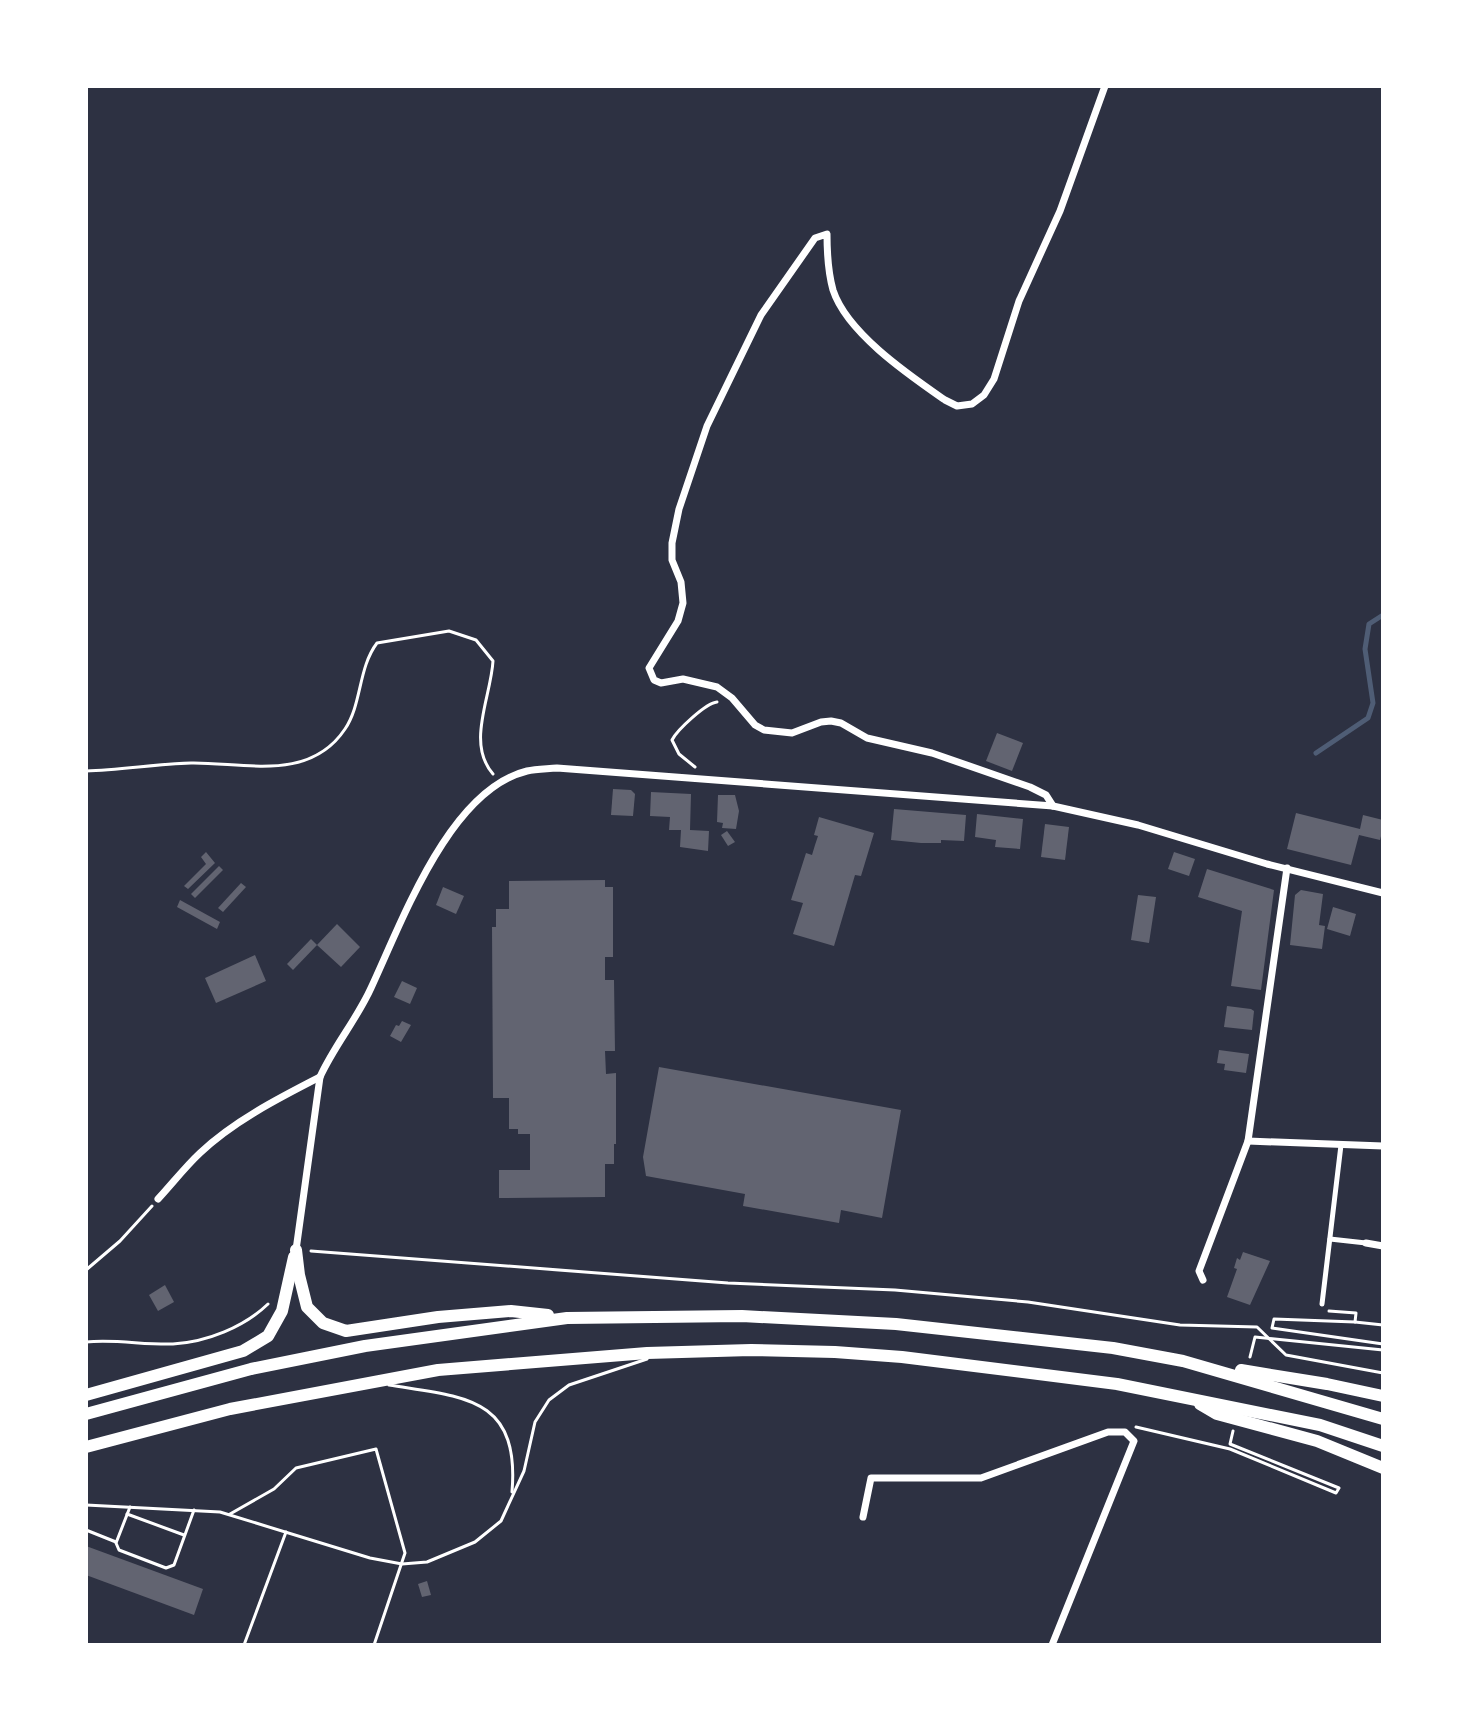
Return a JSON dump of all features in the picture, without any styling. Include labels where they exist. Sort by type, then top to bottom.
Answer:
[{"type":"highway","points":[[296,1250],[307,1307],[323,1323],[346,1331],[438,1317],[511,1311],[567,1318]]},
{"type":"highway","points":[[86,1395],[243,1351],[268,1336],[282,1311],[296,1250]]},
{"type":"highway","points":[[86,1414],[251,1369],[351,1348],[567,1318],[742,1316],[896,1324],[1113,1348],[1383,1396]]},
{"type":"highway","points":[[86,1447],[230,1409],[438,1370],[666,1352],[751,1350],[902,1357],[1117,1384],[1320,1425],[1383,1446]]},
{"type":"highway","points":[[1183,1361],[1383,1419]]},
{"type":"highway","points":[[1190,1399],[1217,1414],[1317,1441],[1383,1468]]},
{"type":"street","points":[[1053,806],[1046,795],[1030,787],[932,753],[867,738],[841,723],[831,721],[792,733],[778,733],[755,725],[732,698],[717,687],[683,679],[661,683],[654,680],[649,668],[678,621],[683,603],[681,582],[672,560],[672,543],[693,463],[728,379],[761,315],[815,238],[827,234],[828,266],[834,294],[868,340],[957,406],[972,404],[984,395],[994,379],[1019,301],[1060,211],[1105,86]]},
{"type":"street","points":[[296,1250],[320,1077],[371,989],[423,876],[463,817],[484,795],[501,782],[526,771],[557,768],[1053,806],[1124,821],[1383,893]]},
{"type":"street","points":[[1203,1280],[1199,1271],[1248,1141],[1287,868]]},
{"type":"street","points":[[158,1199],[223,1134],[320,1077]]},
{"type":"street","points":[[1248,1141],[1383,1146]]},
{"type":"street","points":[[1322,1308],[1341,1144]]},
{"type":"street","points":[[1330,1239],[1383,1246]]},
{"type":"street","points":[[863,1517],[871,1478],[981,1478],[1108,1432],[1125,1432],[1134,1441],[1052,1645]]},
{"type":"lane","points":[[86,1505],[229,1514],[370,1558],[402,1564],[427,1562],[475,1542],[501,1521],[524,1471],[535,1422],[549,1400],[569,1385],[666,1352]]},
{"type":"lane","points":[[369,1382],[466,1397],[487,1409],[501,1426],[509,1444],[514,1468],[511,1498]]},
{"type":"lane","points":[[229,1514],[274,1489],[296,1468],[376,1449],[405,1553],[374,1645]]},
{"type":"lane","points":[[130,1507],[117,1542],[119,1550],[166,1568],[174,1565],[194,1510]]},
{"type":"lane","points":[[127,1514],[185,1535]]},
{"type":"lane","points":[[86,1530],[117,1542]]},
{"type":"lane","points":[[244,1645],[286,1532]]},
{"type":"path","points":[[86,771],[191,763],[271,767],[311,758],[321,754],[347,727],[367,661],[377,643],[449,631],[476,640],[493,661],[492,679],[480,724],[482,762],[501,782]]},
{"type":"path","points":[[699,778],[695,767],[673,745],[675,734],[711,703],[745,713]]},
{"type":"path","points":[[86,1270],[120,1241],[158,1199]]},
{"type":"path","points":[[296,1250],[728,1283],[895,1290],[1028,1302],[1180,1325],[1257,1327],[1286,1355],[1383,1373]]},
{"type":"path","points":[[86,1342],[174,1344],[216,1335],[242,1324],[268,1304]]},
{"type":"path","points":[[1322,1308],[1356,1313],[1355,1322]]},
{"type":"path","points":[[1383,1325],[1274,1319],[1272,1328],[1383,1344]]},
{"type":"path","points":[[1125,1432],[1137,1426],[1230,1449]]},
{"type":"building","points":[[997,733],[1023,743],[1012,771],[986,761]]},
{"type":"building","points":[[613,789],[631,790],[635,794],[633,816],[611,815]]},
{"type":"building","points":[[651,792],[691,794],[690,830],[709,831],[708,851],[680,847],[681,830],[669,830],[670,817],[650,816]]},
{"type":"building","points":[[718,795],[735,795],[739,811],[736,829],[722,828],[723,823],[717,822]]},
{"type":"building","points":[[894,809],[966,815],[964,841],[921,843],[891,840]]},
{"type":"building","points":[[1296,813],[1360,829],[1363,815],[1383,820],[1383,828],[1380,840],[1359,835],[1351,865],[1287,849]]},
{"type":"building","points":[[977,814],[1023,819],[1020,849],[995,847],[996,840],[975,837]]},
{"type":"building","points":[[819,817],[874,833],[861,876],[855,875],[834,946],[793,934],[803,903],[791,900],[806,853],[812,855],[818,836],[814,835]]},
{"type":"building","points":[[1045,824],[1069,827],[1065,860],[1041,857]]},
{"type":"building","points":[[727,831],[735,842],[728,846],[721,835]]},
{"type":"building","points":[[206,852],[215,863],[188,889],[184,886],[206,864],[201,857]]},
{"type":"building","points":[[1174,852],[1195,859],[1189,876],[1168,869]]},
{"type":"building","points":[[219,866],[223,870],[195,898],[191,894]]},
{"type":"building","points":[[1207,869],[1274,890],[1261,990],[1231,986],[1242,911],[1198,897]]},
{"type":"building","points":[[605,880],[605,887],[613,887],[613,957],[605,957],[605,980],[614,980],[615,1051],[605,1051],[606,1074],[616,1073],[616,1144],[614,1164],[605,1164],[605,1197],[499,1198],[499,1170],[530,1170],[530,1134],[518,1134],[518,1129],[509,1129],[509,1098],[493,1098],[492,927],[496,927],[496,909],[509,909],[509,881]]},
{"type":"building","points":[[241,883],[246,887],[223,912],[218,908]]},
{"type":"building","points":[[443,887],[464,896],[456,914],[436,905]]},
{"type":"building","points":[[1301,890],[1323,894],[1319,925],[1325,926],[1322,949],[1290,945],[1295,895]]},
{"type":"building","points":[[1138,895],[1156,897],[1149,943],[1131,940]]},
{"type":"building","points":[[180,900],[220,922],[217,929],[177,907]]},
{"type":"building","points":[[1333,907],[1356,914],[1350,936],[1327,929]]},
{"type":"building","points":[[337,924],[360,947],[341,967],[317,945]]},
{"type":"building","points":[[311,939],[317,945],[293,970],[287,964]]},
{"type":"building","points":[[255,955],[266,981],[216,1003],[205,978]]},
{"type":"building","points":[[402,981],[417,988],[410,1004],[394,997]]},
{"type":"building","points":[[1227,1006],[1254,1011],[1252,1030],[1224,1027]]},
{"type":"building","points":[[402,1021],[411,1025],[401,1042],[390,1036]]},
{"type":"building","points":[[1219,1050],[1249,1054],[1246,1073],[1224,1070],[1225,1064],[1217,1063]]},
{"type":"building","points":[[659,1067],[901,1110],[882,1218],[841,1210],[839,1223],[743,1206],[745,1194],[646,1176],[643,1157]]},
{"type":"building","points":[[1243,1252],[1270,1261],[1250,1305],[1227,1297],[1237,1269],[1234,1268],[1237,1258],[1240,1260]]},
{"type":"building","points":[[165,1285],[174,1302],[158,1311],[149,1295]]},
{"type":"building","points":[[86,1546],[203,1589],[194,1615],[86,1575]]},
{"type":"building","points":[[427,1581],[431,1595],[422,1597],[418,1584]]},
{"type":"waterway","points":[[1316,753],[1368,718],[1373,703],[1365,649],[1369,624],[1383,615]]}]
